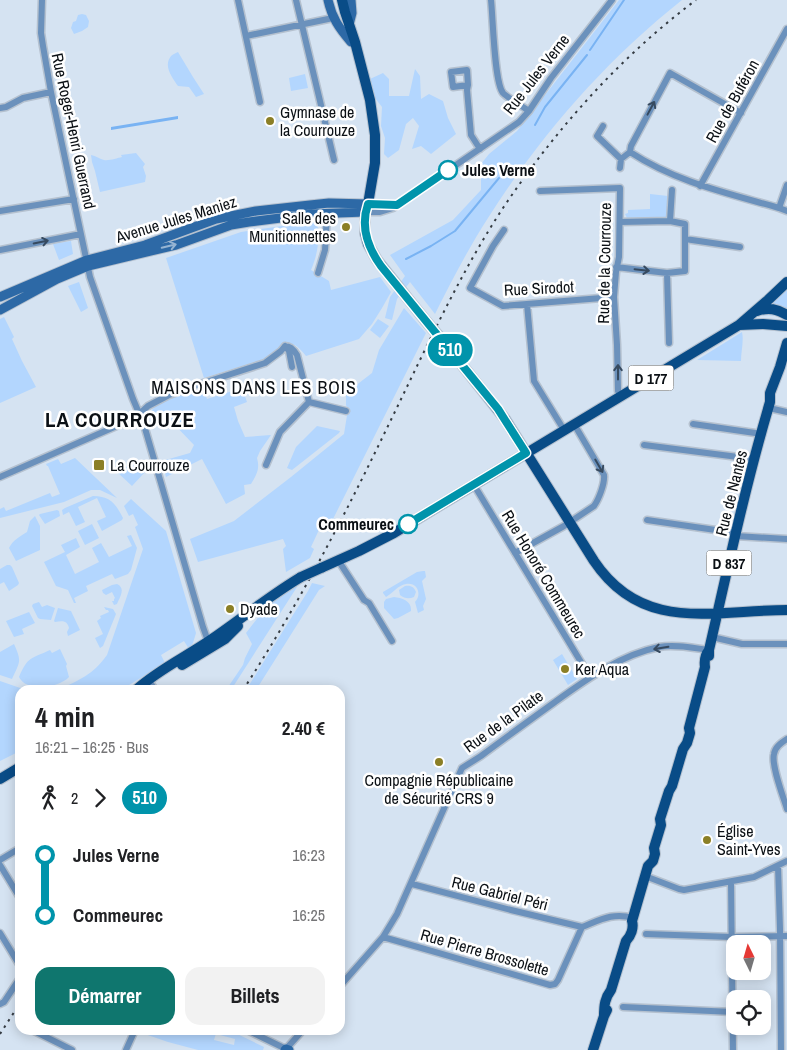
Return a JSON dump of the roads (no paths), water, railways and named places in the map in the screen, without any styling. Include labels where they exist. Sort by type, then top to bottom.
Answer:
[{"type":"main road","points":[[328,0],[333,18],[351,42]]},
{"type":"main road","points":[[338,0],[351,42],[359,58]]},
{"type":"main road","points":[[342,0],[370,100],[375,135],[375,163],[364,227],[368,244],[377,260],[498,409],[601,571],[630,597],[646,605],[666,611],[685,614],[717,615],[787,610]]},
{"type":"main road","points":[[349,25],[352,13],[351,0]]},
{"type":"main road","name":"Avenue Jules Maniez","points":[[0,297],[88,263],[227,216],[322,204],[367,208]]},
{"type":"main road","name":"Avenue Jules Maniez","points":[[0,310],[88,263],[176,245],[240,223],[367,208]]},
{"type":"main road","points":[[742,325],[753,312],[787,282]]},
{"type":"main road","name":"D 177","points":[[753,312],[761,309],[778,310],[787,321]]},
{"type":"main road","name":"D 177","points":[[151,685],[208,641],[280,590],[321,568],[377,542],[742,325],[754,320],[787,321]]},
{"type":"main road","name":"Rue de Nantes","points":[[593,1050],[610,1004],[611,990],[626,941],[630,937],[633,925],[632,919],[647,871],[655,854],[654,848],[660,819],[683,750],[687,744],[704,662],[709,650],[754,459],[770,405],[770,393],[787,343]]},
{"type":"main road","name":"Rue de Nantes","points":[[770,405],[776,395],[787,364]]},
{"type":"main road","name":"D 177","points":[[180,666],[225,639],[260,605]]},
{"type":"main road","points":[[152,685],[180,666]]},
{"type":"main road","points":[[0,773],[15,764]]},
{"type":"main road","points":[[0,779],[15,770]]},
{"type":"street","name":"Rue Roger-Henri Guerrand","points":[[42,0],[43,46],[50,92],[91,280],[144,425],[208,641]]},
{"type":"street","points":[[238,0],[260,102]]},
{"type":"street","points":[[296,0],[334,160]]},
{"type":"street","points":[[492,0],[495,52],[500,87],[504,94],[529,111]]},
{"type":"street","name":"Rue Jules Verne","points":[[367,208],[380,212],[389,210],[519,122],[612,0]]},
{"type":"street","points":[[246,36],[333,18]]},
{"type":"street","name":"Rue de Buféron","points":[[700,186],[787,29]]},
{"type":"street","points":[[620,168],[621,159],[630,152],[631,146],[670,73],[741,113]]},
{"type":"street","points":[[468,85],[471,135],[480,149]]},
{"type":"street","points":[[0,108],[23,98],[50,92]]},
{"type":"street","points":[[604,126],[597,136],[621,159]]},
{"type":"street","points":[[630,152],[673,175],[700,186],[779,208],[787,212]]},
{"type":"street","points":[[779,208],[787,185]]},
{"type":"street","name":"Rue de la Courrouze","points":[[540,191],[620,188],[619,257],[616,267],[614,297],[618,392],[620,397]]},
{"type":"street","points":[[670,221],[672,190]]},
{"type":"street","points":[[0,211],[74,199]]},
{"type":"street","points":[[318,273],[325,250],[327,213]]},
{"type":"street","points":[[616,267],[667,273],[685,272],[684,224],[670,221],[620,222]]},
{"type":"street","name":"Rue Sirodot","points":[[504,230],[492,246],[470,288],[500,305],[506,306],[614,297]]},
{"type":"street","points":[[0,250],[81,234]]},
{"type":"street","points":[[685,239],[740,247]]},
{"type":"street","points":[[667,273],[669,343]]},
{"type":"street","points":[[527,304],[534,381],[564,430]]},
{"type":"street","points":[[0,477],[135,418],[144,409],[169,395],[265,363],[286,346]]},
{"type":"street","points":[[286,346],[289,350],[292,367]]},
{"type":"street","points":[[286,346],[295,351],[297,355],[309,402]]},
{"type":"street","points":[[151,396],[154,403]]},
{"type":"street","points":[[309,402],[346,411]]},
{"type":"street","points":[[266,465],[280,432],[309,402]]},
{"type":"street","points":[[770,405],[787,412]]},
{"type":"street","points":[[516,554],[595,505],[603,487],[602,471],[574,424]]},
{"type":"street","points":[[693,424],[762,434]]},
{"type":"street","points":[[644,445],[754,459]]},
{"type":"street","name":"Rue Honoré Commeurec","points":[[474,485],[590,677]]},
{"type":"street","points":[[647,520],[736,534],[787,538]]},
{"type":"street","points":[[338,560],[392,641]]},
{"type":"street","points":[[180,666],[205,649],[208,646],[208,641],[221,639],[232,632]]},
{"type":"street","points":[[712,637],[742,644],[787,644]]},
{"type":"street","name":"Rue de la Pilate","points":[[345,980],[383,936],[397,914],[412,884],[454,779],[462,768],[590,677],[624,659],[657,648],[670,646],[709,650]]},
{"type":"street","points":[[785,741],[775,750],[773,758],[787,809]]},
{"type":"street","points":[[0,860],[15,851]]},
{"type":"street","points":[[647,871],[678,889],[684,890],[754,877],[787,861]]},
{"type":"street","points":[[0,864],[15,890]]},
{"type":"street","points":[[778,866],[784,936],[781,1050]]},
{"type":"street","points":[[731,882],[732,935]]},
{"type":"street","name":"Rue Gabriel Péri","points":[[412,884],[582,927]]},
{"type":"street","points":[[582,927],[617,915],[632,919]]},
{"type":"street","name":"Rue Pierre Brossolette","points":[[383,936],[550,985],[555,984],[558,980],[582,927]]},
{"type":"street","points":[[0,933],[15,958]]},
{"type":"street","points":[[646,934],[726,938]]},
{"type":"street","points":[[771,936],[784,936]]},
{"type":"street","points":[[0,1004],[4,1002],[15,986]]},
{"type":"street","points":[[623,1007],[726,1012]]},
{"type":"street","points":[[42,1035],[72,1050]]},
{"type":"street","points":[[126,1050],[132,1035]]},
{"type":"street","points":[[257,1035],[286,1050],[299,1035]]},
{"type":"street","points":[[733,1035],[733,1050]]},
{"type":"waterway","points":[[590,50],[624,0]]},
{"type":"waterway","points":[[535,125],[545,107],[587,55]]},
{"type":"waterway","points":[[406,259],[455,231],[499,178]]},
{"type":"railway","points":[[246,685],[319,562],[456,289],[503,208],[545,150],[591,96],[641,45],[696,0]]},
{"type":"railway","points":[[0,1034],[15,1011]]},
{"type":"place","name":"Gymnase de la Courrouze","points":[[270,121]]},
{"type":"place","name":"Jules Verne","points":[[448,170]]},
{"type":"place","name":"Salle des Munitionnettes","points":[[346,227]]},
{"type":"place","name":"La Courrouze","points":[[99,465]]},
{"type":"place","name":"Commeurec","points":[[408,524]]},
{"type":"place","name":"Dyade","points":[[230,609]]},
{"type":"place","name":"Ker Aqua","points":[[565,669]]},
{"type":"place","name":"Compagnie Républicaine de Sécurité CRS 9","points":[[439,762]]},
{"type":"place","name":"Église Saint-Yves","points":[[707,840]]},
{"type":"district","name":"MAISONS DANS LES BOIS","points":[[254,387]]},
{"type":"district","name":"LA COURROUZE","points":[[120,419]]}]
